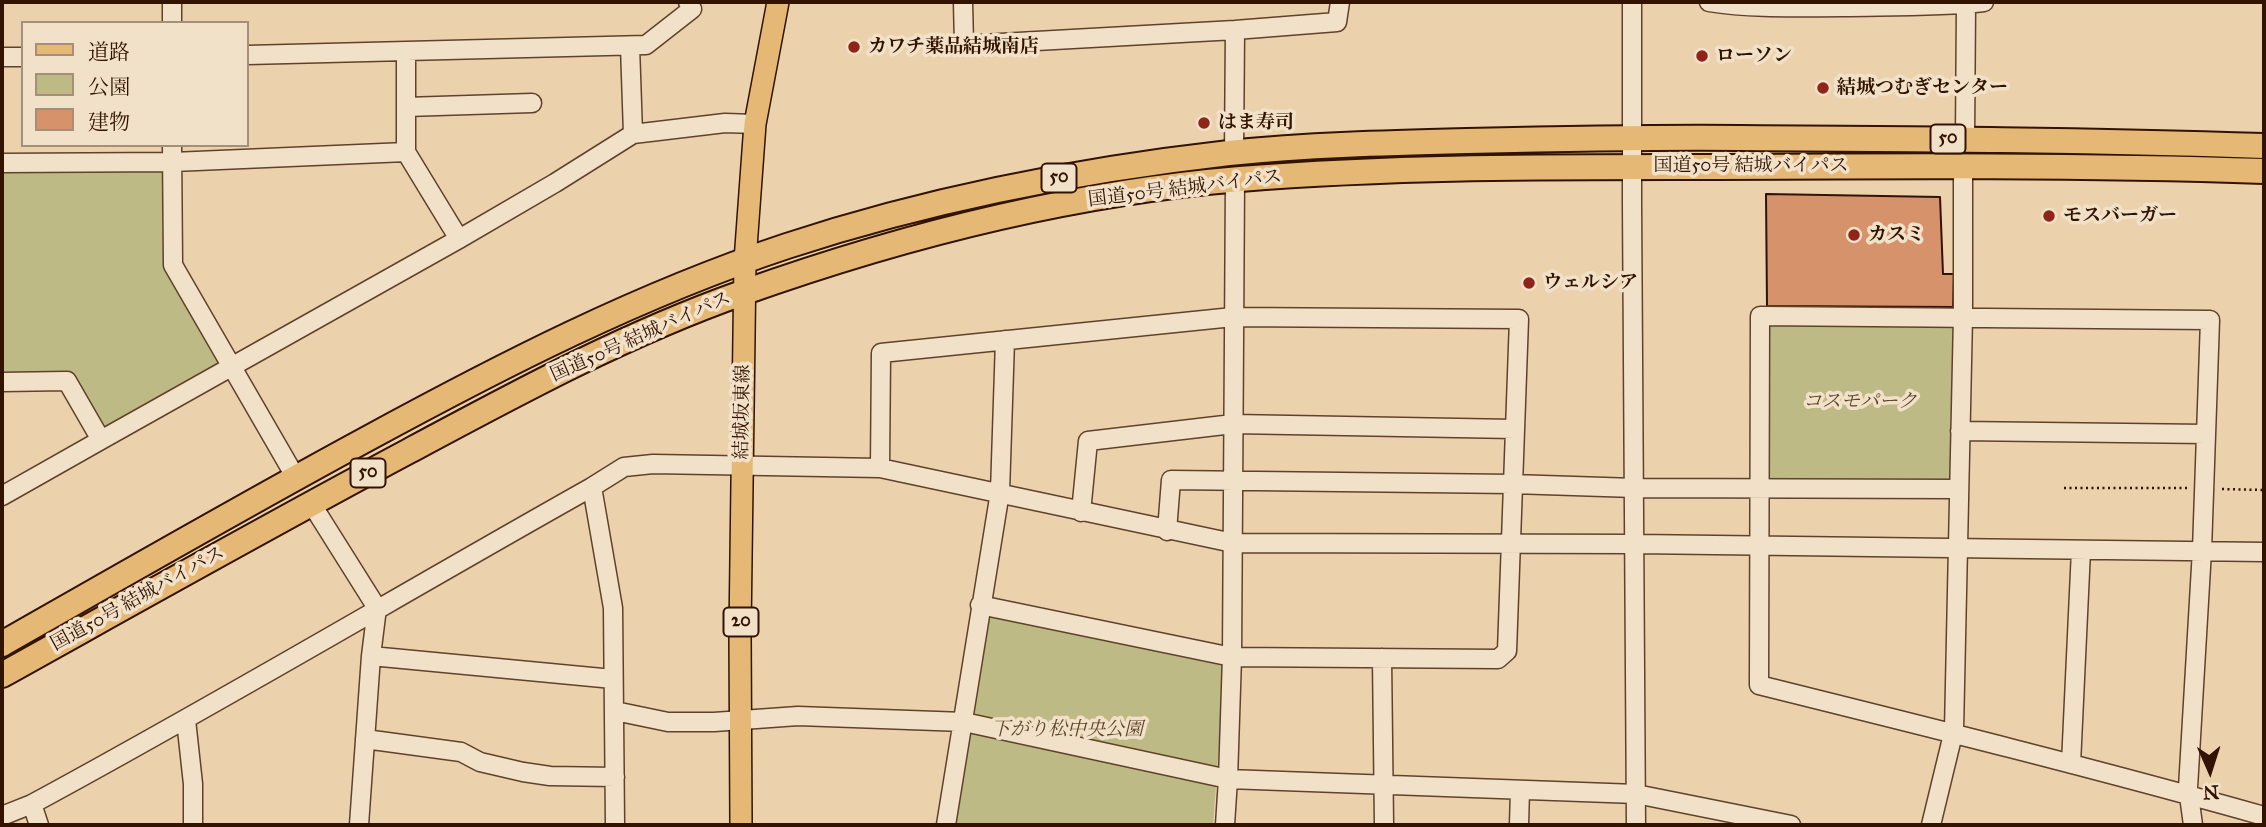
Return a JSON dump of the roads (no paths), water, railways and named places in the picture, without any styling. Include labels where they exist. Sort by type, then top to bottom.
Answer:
[{"type":"highway","name":"国道50号 結城バイパス","points":[[2,644],[451,393],[611,315],[745,261],[871,221],[995,191],[1118,167],[1234,153],[1382,143],[1631,137],[1965,139],[2264,146]]},
{"type":"highway","name":"国道50号 結城バイパス","points":[[2,675],[311,503],[530,386],[702,308],[744,292],[874,250],[1001,216],[1120,194],[1235,179],[1408,169],[2112,166],[2264,171]]},
{"type":"main road","name":"結城坂東線","points":[[741,825],[745,261],[755,124],[778,2]]},
{"type":"street","points":[[172,2],[172,21]]},
{"type":"street","points":[[248,55],[646,45],[692,9],[688,2]]},
{"type":"street","points":[[963,2],[964,45],[1338,22],[1340,2]]},
{"type":"street","points":[[1632,2],[1636,825]]},
{"type":"street","points":[[1709,2],[1740,7],[1975,3],[1965,139]]},
{"type":"street","points":[[1234,153],[1235,30]]},
{"type":"street","points":[[631,46],[633,134]]},
{"type":"street","points":[[406,52],[406,152],[459,239]]},
{"type":"street","points":[[2,57],[21,57]]},
{"type":"street","points":[[406,107],[532,103]]},
{"type":"street","points":[[2,496],[459,239],[633,134],[725,123],[755,124]]},
{"type":"street","points":[[2,163],[173,153],[406,152]]},
{"type":"street","points":[[173,153],[173,265],[296,478]]},
{"type":"street","points":[[1931,825],[1953,733],[1963,316],[1963,166]]},
{"type":"street","points":[[1224,825],[1232,657],[1235,179]]},
{"type":"street","points":[[2193,825],[2189,795],[2202,550],[2210,320],[1760,316],[1759,685],[1953,733],[2189,795],[2264,816]]},
{"type":"street","points":[[880,468],[881,353],[1233,317],[1519,319],[1507,651],[1499,659],[1232,657],[980,605]]},
{"type":"street","points":[[946,825],[1000,492],[1006,340]]},
{"type":"street","points":[[2,382],[67,381],[102,440]]},
{"type":"street","points":[[1081,512],[1087,440],[1233,424],[1514,429]]},
{"type":"street","points":[[1960,431],[2206,434]]},
{"type":"street","points":[[2,816],[32,804],[186,720],[624,467],[653,464],[880,468],[1233,543],[1636,544],[2264,552]]},
{"type":"street","points":[[1167,531],[1171,480],[1635,488],[1959,489]]},
{"type":"street","points":[[2,483],[26,483]]},
{"type":"street","points":[[592,487],[613,608],[615,825]]},
{"type":"street","points":[[311,503],[377,608],[359,825]]},
{"type":"street","points":[[2071,764],[2081,550]]},
{"type":"street","points":[[371,656],[613,679]]},
{"type":"street","points":[[1382,658],[1384,825]]},
{"type":"street","points":[[615,711],[668,722],[714,722],[798,716],[964,722],[1228,779],[1636,794],[1791,825]]},
{"type":"street","points":[[186,720],[193,784],[193,825]]},
{"type":"street","points":[[365,739],[461,752],[480,762],[523,772],[550,776],[615,777]]},
{"type":"street","points":[[1519,825],[1520,790]]},
{"type":"street","points":[[32,804],[38,825]]},
{"type":"place","name":"カワチ薬品結城南店","points":[[854,47]]},
{"type":"place","name":"ローソン","points":[[1702,56]]},
{"type":"place","name":"結城つむぎセンター","points":[[1823,88]]},
{"type":"place","name":"はま寿司","points":[[1204,123]]},
{"type":"place","name":"モスバーガー","points":[[2049,216]]},
{"type":"place","name":"カスミ","points":[[1854,235]]},
{"type":"place","name":"ウェルシア","points":[[1529,283]]},
{"type":"park label","name":"コスモパーク","points":[[1860,402]]},
{"type":"park label","name":"下がり松中央公園","points":[[1067,730]]}]
